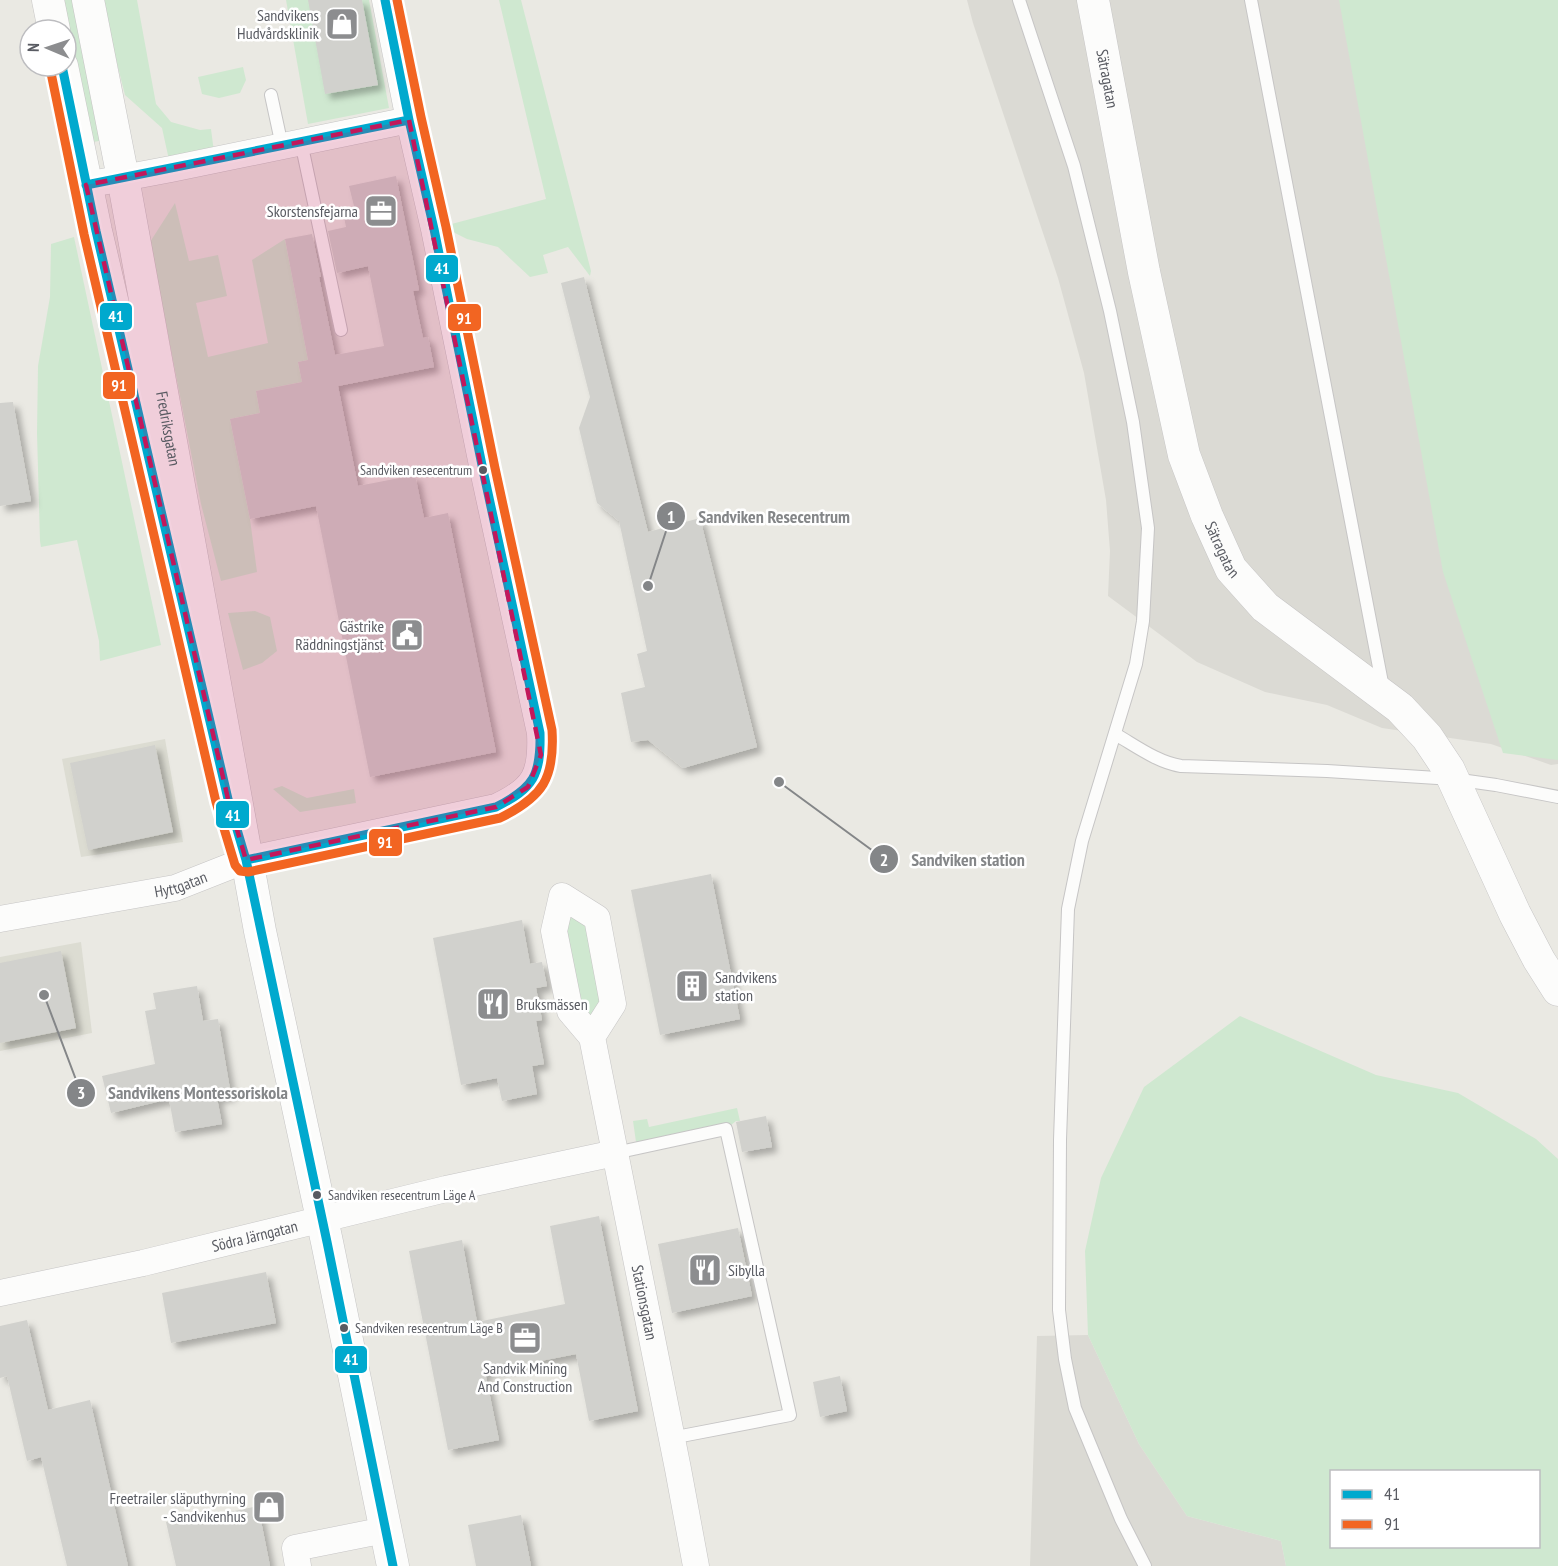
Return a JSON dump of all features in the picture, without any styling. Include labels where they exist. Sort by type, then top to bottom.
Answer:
[{"type":"street","points":[[48,0],[52,18]]},
{"type":"street","name":"Fredriksgatan","points":[[87,0],[123,178],[246,860],[393,1566]]},
{"type":"street","points":[[86,185],[409,120],[385,0]]},
{"type":"street","name":"Sätragatan","points":[[1093,0],[1144,272],[1184,454],[1207,516],[1232,568],[1265,607],[1400,708],[1427,737],[1449,770],[1515,914],[1558,990]]},
{"type":"street","name":"Fredriksgatan","points":[[64,78],[86,185],[225,788],[246,860]]},
{"type":"street","name":"Hyttgatan","points":[[0,919],[175,888],[246,860],[496,807],[513,800],[528,787],[537,773],[541,755],[540,733],[409,120]]},
{"type":"street","name":"Stationsgatan","points":[[592,1036],[696,1566]]},
{"type":"street","name":"Södra Järngatan","points":[[0,1293],[143,1263],[446,1189],[615,1153]]},
{"type":"street","points":[[298,1566],[295,1548],[385,1530]]},
{"type":"lane","points":[[1019,0],[1074,166],[1110,312],[1133,422],[1148,528],[1143,621],[1136,664],[1082,841],[1068,909],[1060,1140],[1059,1310],[1065,1359],[1075,1408],[1121,1519],[1145,1566]]},
{"type":"lane","points":[[1251,0],[1385,697]]},
{"type":"lane","points":[[272,95],[291,144],[341,330]]},
{"type":"lane","points":[[1115,734],[1160,760],[1181,766],[1327,771],[1453,779],[1558,797]]},
{"type":"lane","points":[[615,1153],[726,1129],[790,1415],[671,1438]]},
{"type":"highlighted area","points":[[409,120],[541,755],[528,787],[496,807],[246,860],[228,799],[86,185]]},
{"type":"shaded area","points":[[967,0],[1558,0],[1558,764],[1551,765],[1491,744],[1382,728],[1327,705],[1265,692],[1197,662],[1108,596],[1110,551],[1106,500],[1084,373],[1058,278]]},
{"type":"shaded area","points":[[165,739],[183,842],[81,857],[62,759]]},
{"type":"shaded area","points":[[81,942],[92,1033],[0,1051],[0,957]]},
{"type":"shaded area","points":[[1088,1335],[1139,1444],[1187,1516],[1281,1541],[1286,1566],[1030,1566],[1037,1336]]},
{"type":"green space","points":[[48,0],[88,0],[115,138],[77,145],[68,78],[78,78],[78,18],[59,18]]},
{"type":"green space","points":[[101,0],[137,0],[156,104],[171,122],[200,130],[211,129],[215,160],[171,169],[162,128],[125,95]]},
{"type":"green space","points":[[286,0],[369,0],[389,108],[308,124]]},
{"type":"green space","points":[[499,0],[521,0],[591,271],[590,276],[568,247],[543,255],[548,273],[530,277],[498,247],[467,239],[444,226],[546,199]]},
{"type":"green space","points":[[1339,0],[1558,0],[1558,760],[1503,753],[1443,572]]},
{"type":"green space","points":[[243,67],[246,80],[240,93],[219,98],[202,94],[198,77]]},
{"type":"green space","points":[[175,203],[189,261],[218,255],[227,296],[196,303],[208,357],[268,343],[252,260],[285,239],[308,360],[298,362],[302,382],[256,391],[260,413],[230,419],[250,519],[257,572],[221,581],[201,504],[150,242]]},
{"type":"green space","points":[[74,237],[161,645],[100,661],[99,641],[77,540],[41,547],[40,541],[38,366],[50,297],[51,244]]},
{"type":"green space","points":[[255,611],[270,617],[277,651],[262,663],[243,670],[228,613]]},
{"type":"green space","points":[[282,786],[307,798],[354,789],[356,803],[300,812],[273,789]]},
{"type":"green space","points":[[562,896],[597,918],[613,1004],[592,1037],[570,1011]]},
{"type":"green space","points":[[1240,1016],[1376,1075],[1458,1093],[1536,1139],[1558,1159],[1558,1566],[1286,1566],[1281,1541],[1187,1516],[1139,1444],[1088,1335],[1085,1251],[1101,1178],[1144,1087]]},
{"type":"green space","points":[[737,1108],[740,1121],[736,1121],[726,1129],[642,1147],[636,1142],[633,1121],[647,1119],[649,1127]]},
{"type":"building","points":[[308,0],[362,0],[378,85],[325,94]]},
{"type":"building","points":[[396,176],[419,290],[413,291],[423,338],[428,337],[434,367],[338,386],[358,486],[415,475],[424,518],[448,513],[496,752],[370,777],[316,506],[250,519],[230,419],[260,413],[256,391],[302,382],[298,362],[308,360],[285,239],[312,234],[335,355],[384,346],[368,266],[337,273],[328,231],[346,227],[343,212],[355,210],[349,186]]},
{"type":"building","points":[[584,277],[648,532],[700,518],[757,747],[683,768],[648,740],[631,742],[621,693],[645,687],[637,654],[647,651],[619,521],[597,503],[579,428],[590,397],[561,283]]},
{"type":"building","points":[[13,402],[31,501],[0,506],[0,403]]},
{"type":"building","points":[[155,745],[173,832],[88,850],[70,763]]},
{"type":"building","name":"Sandvikens station","points":[[711,874],[740,1019],[660,1035],[631,890]]},
{"type":"building","name":"Bruksmässen","points":[[522,920],[530,964],[542,962],[547,986],[536,988],[542,1020],[536,1021],[544,1064],[532,1066],[537,1094],[502,1101],[497,1078],[461,1085],[433,938]]},
{"type":"building","points":[[61,951],[76,1028],[0,1043],[0,963]]},
{"type":"building","points":[[197,986],[203,1021],[218,1019],[231,1095],[217,1098],[222,1124],[175,1132],[169,1099],[111,1113],[102,1076],[155,1064],[145,1011],[156,1009],[153,993]]},
{"type":"building","points":[[766,1116],[772,1147],[742,1152],[736,1122]]},
{"type":"building","name":"Sandvik Mining And Construction","points":[[599,1216],[638,1411],[589,1421],[576,1354],[485,1372],[499,1440],[448,1450],[409,1251],[462,1240],[477,1322],[565,1304],[550,1226]]},
{"type":"building","name":"Sibylla","points":[[738,1228],[752,1296],[672,1313],[658,1244]]},
{"type":"building","points":[[266,1272],[276,1323],[171,1343],[162,1293]]},
{"type":"building","points":[[27,1320],[48,1410],[90,1400],[128,1566],[67,1566],[41,1457],[27,1461],[7,1376],[0,1378],[0,1326]]},
{"type":"building","points":[[840,1376],[847,1411],[820,1417],[813,1382]]},
{"type":"building","points":[[258,1506],[270,1566],[176,1566],[166,1522],[196,1515],[197,1519]]},
{"type":"building","points":[[521,1515],[531,1566],[476,1566],[468,1525]]},
{"type":"transit line","name":"41","points":[[246,860],[496,807],[527,786],[533,779],[539,760],[540,733],[385,0]]},
{"type":"transit line","name":"91","points":[[52,78],[84,234],[216,802],[235,865],[240,871],[248,872],[500,818],[527,802],[543,784],[551,761],[552,730],[397,0]]},
{"type":"transit line","name":"41","points":[[64,78],[96,231],[228,799],[246,860],[393,1566]]},
{"type":"transit line","name":"41","points":[[86,185],[409,120]]},
{"type":"place","name":"Sandvikens Hudvårdsklinik","points":[[342,24]]},
{"type":"place","name":"Skorstensfejarna","points":[[381,211]]},
{"type":"place","name":"Sandviken resecentrum","points":[[483,470]]},
{"type":"place","name":"Sandviken Resecentrum","points":[[648,586]]},
{"type":"place","name":"Gästrike Räddningstjänst","points":[[407,635]]},
{"type":"place","name":"Sandviken station","points":[[779,782]]},
{"type":"place","name":"Sandvikens station","points":[[692,986]]},
{"type":"place","name":"Sandvikens Montessoriskola","points":[[44,995]]},
{"type":"place","name":"Bruksmässen","points":[[493,1004]]},
{"type":"place","name":"Sandviken resecentrum Läge A","points":[[317,1195]]},
{"type":"place","name":"Sibylla","points":[[705,1270]]},
{"type":"place","name":"Sandviken resecentrum Läge B","points":[[344,1328]]},
{"type":"place","name":"Sandvik Mining And Construction","points":[[525,1338]]},
{"type":"place","name":"Freetrailer släputhyrning - Sandvikenhus","points":[[269,1507]]}]
